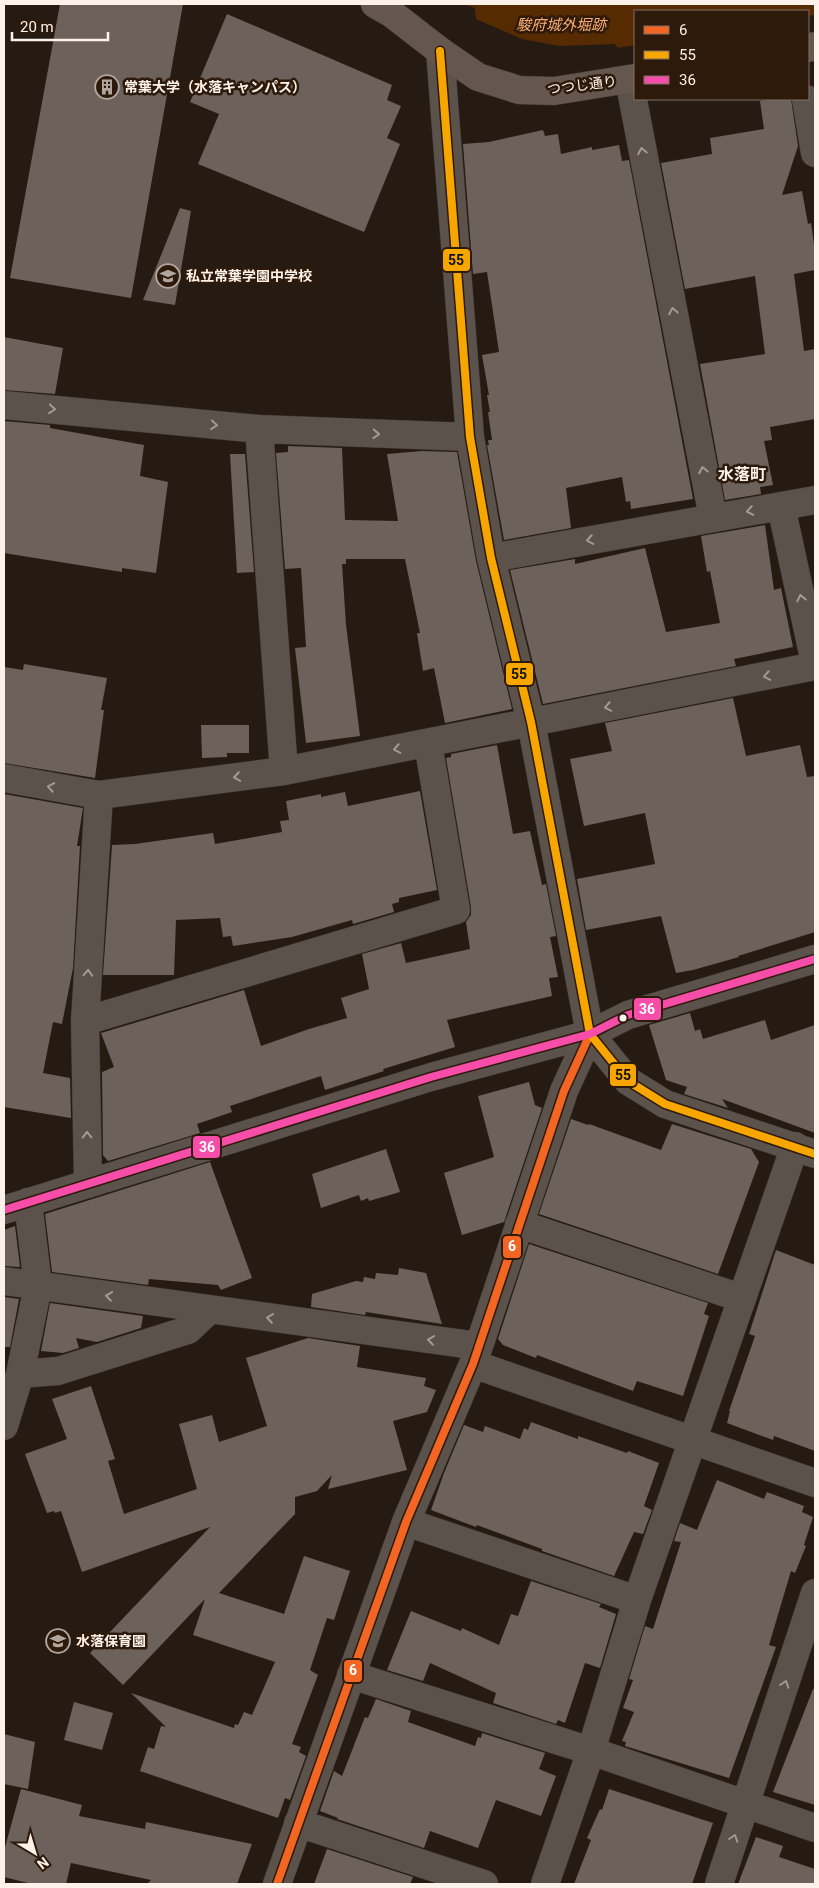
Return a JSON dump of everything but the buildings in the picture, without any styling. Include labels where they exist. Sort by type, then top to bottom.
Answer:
[{"type":"main road","name":"つつじ通り","points":[[375,4],[391,13],[478,78],[519,90],[554,91],[632,79]]},
{"type":"street","points":[[440,51],[470,437],[491,558],[531,722],[590,1034],[628,1081],[665,1104],[805,1150],[741,1298],[637,1600],[591,1751],[545,1884]]},
{"type":"street","points":[[636,100],[713,518]]},
{"type":"street","points":[[806,100],[815,153]]},
{"type":"street","points":[[4,405],[259,429],[470,437]]},
{"type":"street","points":[[259,429],[284,770]]},
{"type":"street","points":[[491,558],[815,500]]},
{"type":"street","points":[[4,778],[99,796],[284,770],[815,664],[781,506]]},
{"type":"street","points":[[85,1021],[456,910],[428,742]]},
{"type":"street","points":[[88,1184],[85,1021],[99,796]]},
{"type":"street","points":[[4,1426],[20,1374],[38,1286],[16,1206],[431,1077],[590,1034],[628,1014],[815,959]]},
{"type":"street","points":[[276,1884],[406,1522],[476,1355],[564,1091],[590,1034]]},
{"type":"street","points":[[519,1224],[741,1298]]},
{"type":"street","points":[[4,1281],[209,1310],[476,1355],[692,1441],[815,1483]]},
{"type":"street","points":[[20,1374],[58,1371],[188,1330],[209,1310]]},
{"type":"street","points":[[406,1522],[637,1600]]},
{"type":"street","points":[[719,1884],[815,1593]]},
{"type":"street","points":[[350,1675],[591,1751],[815,1828]]},
{"type":"street","points":[[298,1823],[484,1884]]},
{"type":"water","name":"駿府城外堀跡","points":[[464,4],[815,4],[815,15],[809,16],[809,10],[634,10],[634,45],[618,48],[615,44],[559,46],[522,39],[476,19],[475,8]]},
{"type":"transit line","name":"55","points":[[440,51],[470,437],[491,558],[531,722],[590,1034],[628,1081],[665,1104],[815,1154]]},
{"type":"transit line","name":"36","points":[[4,1210],[431,1077],[590,1034],[628,1015],[815,959]]},
{"type":"transit line","name":"6","points":[[277,1884],[406,1522],[473,1364],[564,1091],[590,1034]]},
{"type":"place","name":"常葉大学（水落キャンパス）","points":[[107,87]]},
{"type":"place","name":"私立常葉学園中学校","points":[[168,276]]},
{"type":"place","name":"水落保育園","points":[[58,1641]]},
{"type":"district","name":"水落町","points":[[742,474]]}]
